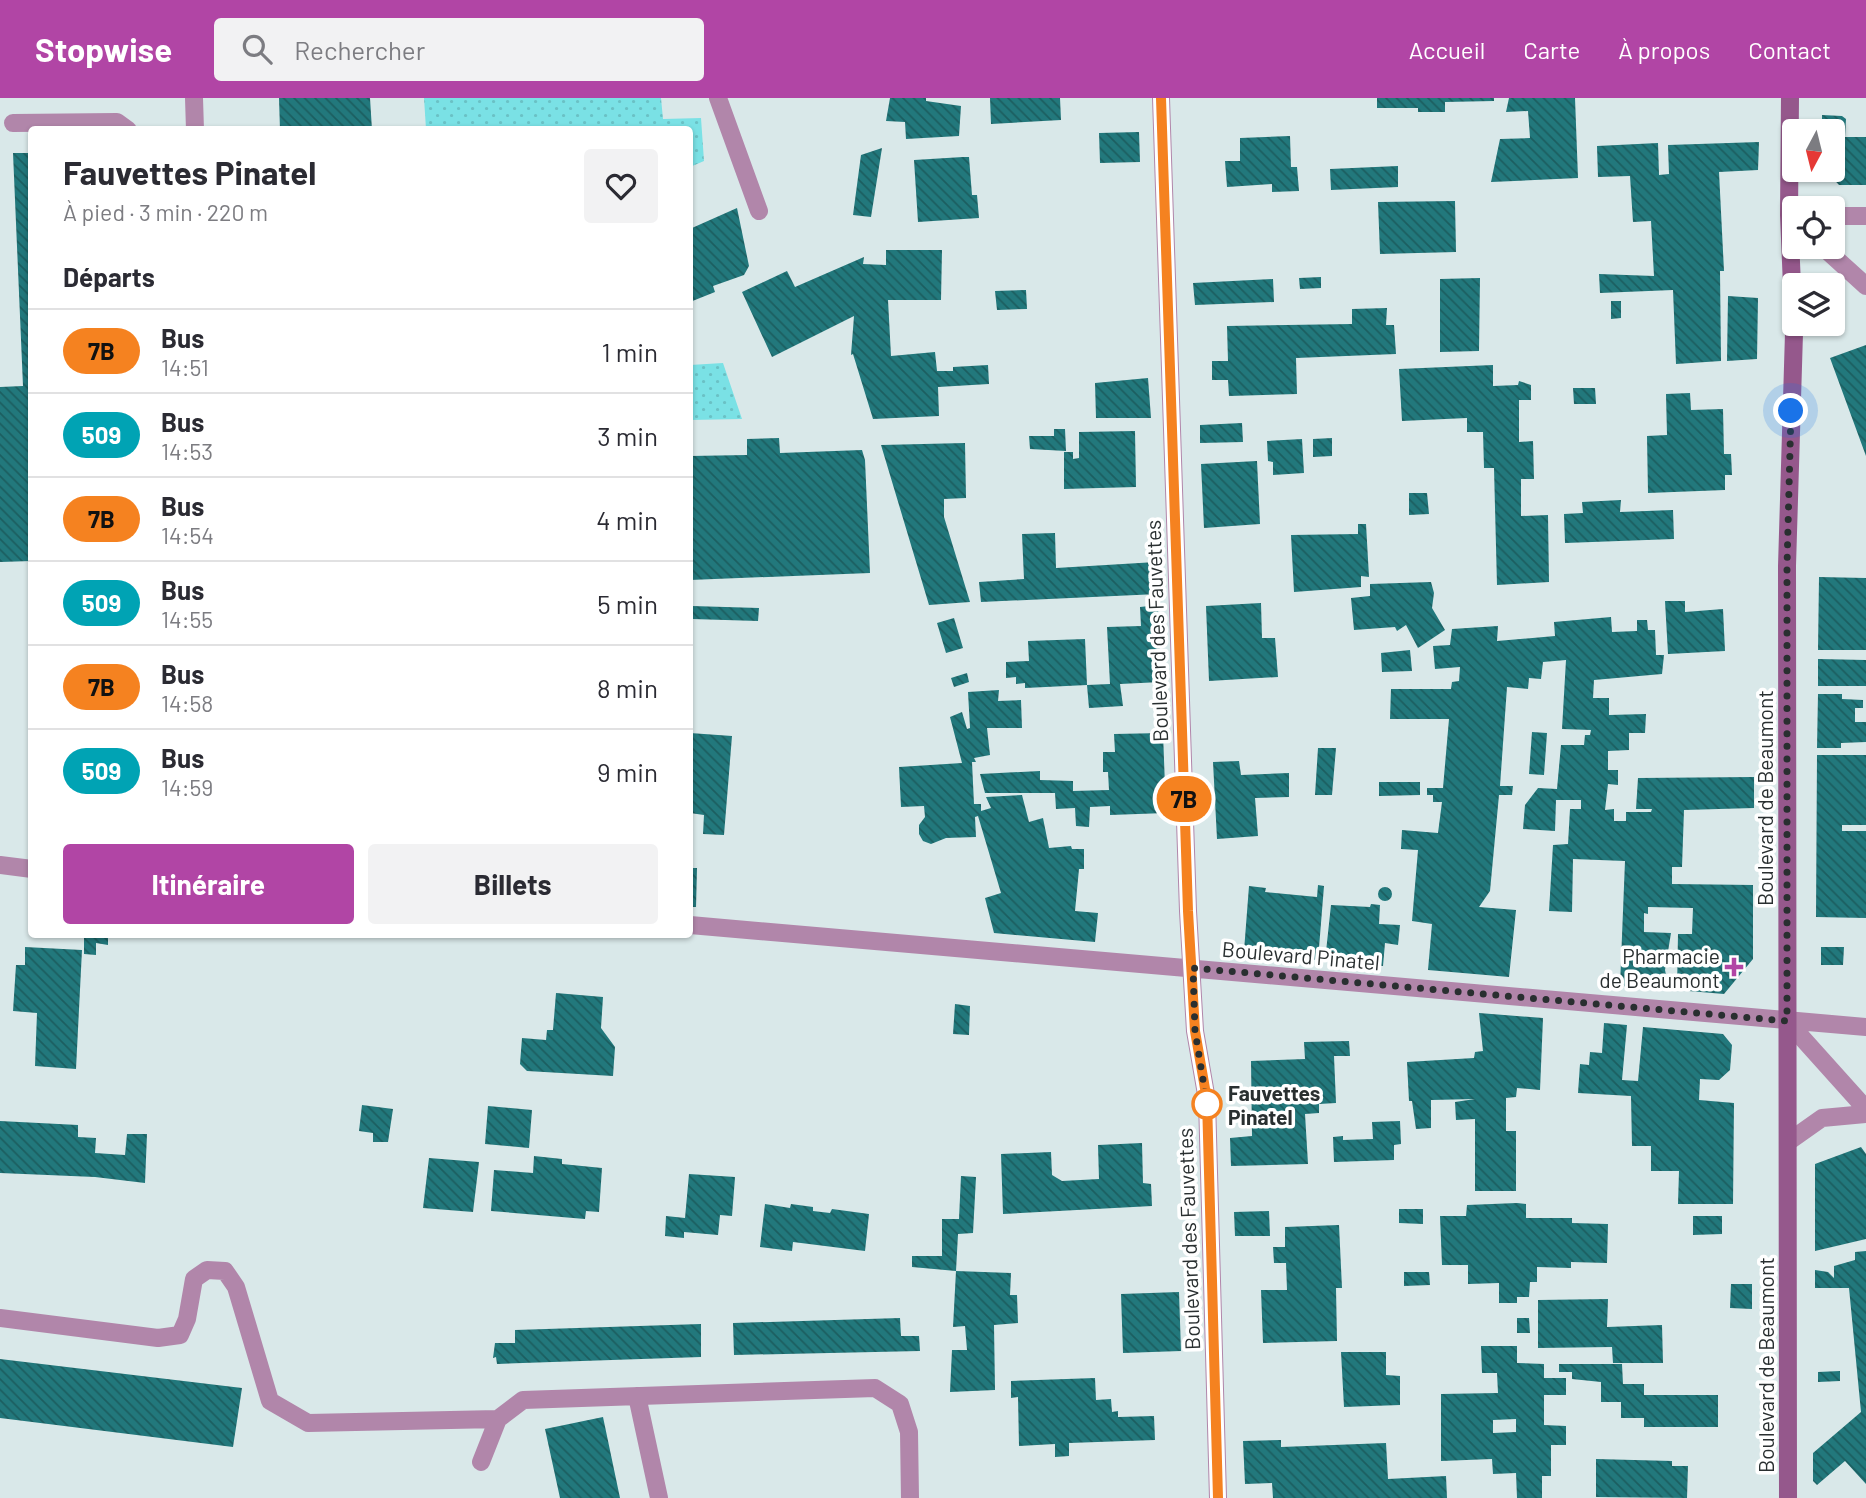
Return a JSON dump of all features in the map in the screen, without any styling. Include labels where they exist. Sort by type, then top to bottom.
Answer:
[{"type":"street","points":[[194,98],[195,126]]},
{"type":"street","points":[[718,98],[759,211]]},
{"type":"street","name":"Boulevard des Fauvettes","points":[[1161,98],[1188,911],[1195,1031],[1207,1100],[1218,1498]]},
{"type":"street","name":"Boulevard de Beaumont","points":[[1790,98],[1792,196]]},
{"type":"street","points":[[13,123],[117,122],[122,126]]},
{"type":"street","points":[[1845,216],[1866,216]]},
{"type":"street","name":"Boulevard de Beaumont","points":[[1787,1498],[1787,566],[1794,333],[1793,259]]},
{"type":"street","points":[[1836,259],[1866,286]]},
{"type":"street","points":[[0,865],[28,863]]},
{"type":"street","name":"Boulevard Pinatel","points":[[693,925],[1866,1027]]},
{"type":"street","points":[[1787,1021],[1866,1109]]},
{"type":"street","points":[[1788,1143],[1822,1118],[1866,1114]]},
{"type":"street","points":[[0,1318],[158,1338],[180,1335],[187,1319],[194,1279],[207,1270],[225,1272],[236,1287],[270,1401],[308,1423],[498,1419]]},
{"type":"street","points":[[481,1462],[498,1419],[523,1400],[875,1388],[900,1404],[909,1432],[909,1498]]},
{"type":"street","points":[[637,1396],[659,1498]]},
{"type":"shaded area","points":[[424,98],[661,98],[663,119],[701,118],[704,161],[693,166],[693,126],[426,126]]},
{"type":"shaded area","points":[[723,363],[742,419],[693,420],[693,365]]},
{"type":"building","points":[[279,98],[370,98],[372,126],[280,126]]},
{"type":"building","points":[[890,98],[926,98],[926,101],[961,106],[959,136],[906,139],[905,122],[886,121]]},
{"type":"building","points":[[990,98],[1060,98],[1061,120],[991,124]]},
{"type":"building","points":[[1377,98],[1494,98],[1494,101],[1445,102],[1445,112],[1418,112],[1418,108],[1377,108]]},
{"type":"building","points":[[1509,98],[1575,98],[1578,178],[1491,182],[1500,139],[1530,138],[1528,111],[1506,112]]},
{"type":"building","points":[[1822,115],[1842,116],[1846,119],[1845,137],[1845,119],[1822,119]]},
{"type":"building","points":[[1139,132],[1140,162],[1100,163],[1099,133]]},
{"type":"building","points":[[1290,136],[1291,167],[1297,167],[1299,191],[1272,192],[1272,184],[1227,187],[1225,161],[1240,161],[1240,138]]},
{"type":"building","points":[[1845,137],[1866,137],[1866,185],[1839,185],[1836,182],[1845,182]]},
{"type":"building","points":[[1759,142],[1758,170],[1719,172],[1724,271],[1720,271],[1721,361],[1676,364],[1673,290],[1600,293],[1599,274],[1654,276],[1651,221],[1633,222],[1630,176],[1598,177],[1597,146],[1658,143],[1659,175],[1669,174],[1668,145]]},
{"type":"building","points":[[882,148],[871,217],[853,215],[861,155]]},
{"type":"building","points":[[13,153],[28,153],[28,561],[0,562],[0,387],[23,386]]},
{"type":"building","points":[[969,157],[972,195],[977,195],[979,218],[918,222],[914,160]]},
{"type":"building","points":[[1398,166],[1398,187],[1331,190],[1330,169]]},
{"type":"building","points":[[1455,201],[1456,252],[1380,254],[1378,202]]},
{"type":"building","points":[[737,208],[749,266],[744,275],[713,286],[715,292],[693,301],[693,228]]},
{"type":"building","points":[[886,250],[942,250],[941,300],[888,300],[891,356],[935,352],[937,371],[953,371],[953,367],[988,365],[989,384],[938,387],[939,416],[873,419],[853,354],[851,355],[854,316],[772,357],[742,292],[787,271],[795,287],[864,257],[863,264],[886,265]]},
{"type":"building","points":[[1321,277],[1321,288],[1300,289],[1299,278]]},
{"type":"building","points":[[1480,278],[1479,351],[1440,352],[1440,279]]},
{"type":"building","points":[[1273,279],[1274,302],[1195,305],[1193,283]]},
{"type":"building","points":[[1026,290],[1027,309],[997,310],[995,291]]},
{"type":"building","points":[[1728,296],[1758,298],[1757,359],[1727,361]]},
{"type":"building","points":[[1611,301],[1621,301],[1621,318],[1611,319]]},
{"type":"building","points":[[1387,308],[1386,325],[1394,325],[1396,354],[1296,358],[1297,394],[1229,396],[1228,380],[1212,380],[1212,361],[1228,361],[1227,326],[1352,324],[1352,309]]},
{"type":"building","points":[[1866,345],[1866,456],[1830,358]]},
{"type":"building","points":[[1493,365],[1493,386],[1518,385],[1519,381],[1531,385],[1531,400],[1519,400],[1519,442],[1533,441],[1534,479],[1521,479],[1521,516],[1548,515],[1549,582],[1497,585],[1494,468],[1484,468],[1483,432],[1467,432],[1467,418],[1402,421],[1399,369]]},
{"type":"building","points":[[1148,378],[1151,418],[1096,418],[1095,383]]},
{"type":"building","points":[[1573,388],[1595,388],[1596,404],[1574,404]]},
{"type":"building","points":[[1690,393],[1691,410],[1723,409],[1724,454],[1731,454],[1732,475],[1725,475],[1725,490],[1648,493],[1647,436],[1667,435],[1666,394]]},
{"type":"building","points":[[1242,423],[1243,442],[1200,443],[1200,425]]},
{"type":"building","points":[[1054,429],[1065,429],[1066,451],[1030,449],[1029,436],[1054,436]]},
{"type":"building","points":[[1135,431],[1136,487],[1064,489],[1064,452],[1073,452],[1073,459],[1079,458],[1079,432]]},
{"type":"building","points":[[779,438],[780,453],[862,450],[865,460],[870,573],[693,580],[693,456],[747,455],[747,439]]},
{"type":"building","points":[[1332,438],[1332,456],[1313,457],[1313,439]]},
{"type":"building","points":[[1302,439],[1304,473],[1273,475],[1273,462],[1268,461],[1267,441]]},
{"type":"building","points":[[965,443],[966,498],[944,499],[944,517],[970,602],[929,605],[881,445]]},
{"type":"building","points":[[1257,461],[1260,524],[1204,528],[1201,464]]},
{"type":"building","points":[[1409,493],[1427,493],[1429,514],[1409,515]]},
{"type":"building","points":[[1621,500],[1620,512],[1673,510],[1674,539],[1565,543],[1564,514],[1583,513],[1582,502]]},
{"type":"building","points":[[1358,524],[1366,524],[1369,577],[1361,576],[1361,587],[1294,592],[1291,535],[1358,534]]},
{"type":"building","points":[[1055,533],[1056,568],[1156,562],[1158,594],[981,602],[979,582],[1024,579],[1022,534]]},
{"type":"building","points":[[1819,577],[1866,578],[1866,650],[1818,650]]},
{"type":"building","points":[[1431,582],[1434,593],[1432,608],[1445,630],[1418,648],[1406,625],[1397,631],[1395,627],[1354,630],[1351,598],[1370,596],[1370,584]]},
{"type":"building","points":[[1665,601],[1685,601],[1685,612],[1723,609],[1725,651],[1668,654]]},
{"type":"building","points":[[1261,603],[1262,638],[1275,638],[1278,677],[1209,681],[1206,606]]},
{"type":"building","points":[[1158,605],[1161,682],[1120,684],[1123,706],[1089,708],[1087,685],[1110,684],[1107,627],[1141,626],[1140,607]]},
{"type":"building","points":[[693,606],[759,608],[758,621],[693,619]]},
{"type":"building","points":[[1611,617],[1612,632],[1637,631],[1637,620],[1647,620],[1648,630],[1655,630],[1656,655],[1664,655],[1662,674],[1594,680],[1593,698],[1609,698],[1609,715],[1646,714],[1645,733],[1629,733],[1629,750],[1608,751],[1608,770],[1618,770],[1618,785],[1608,784],[1605,810],[1614,809],[1614,821],[1626,821],[1626,812],[1651,812],[1652,809],[1636,809],[1638,778],[1754,777],[1754,808],[1684,810],[1682,867],[1672,867],[1672,884],[1753,885],[1753,959],[1724,994],[1677,990],[1678,934],[1692,934],[1693,908],[1648,907],[1648,914],[1644,913],[1644,932],[1671,933],[1665,970],[1669,990],[1620,986],[1625,861],[1573,859],[1572,912],[1549,911],[1553,845],[1568,844],[1570,809],[1581,809],[1581,800],[1556,800],[1555,831],[1523,829],[1525,805],[1538,788],[1557,789],[1561,745],[1584,745],[1585,735],[1590,735],[1591,730],[1562,729],[1566,660],[1543,662],[1541,679],[1529,678],[1528,689],[1507,687],[1500,786],[1513,786],[1512,795],[1499,795],[1490,891],[1479,907],[1516,910],[1509,977],[1428,970],[1432,924],[1412,921],[1418,850],[1401,849],[1402,830],[1438,833],[1442,802],[1433,802],[1433,795],[1427,795],[1427,788],[1443,788],[1449,719],[1390,719],[1391,689],[1451,689],[1452,682],[1459,681],[1460,667],[1435,669],[1433,646],[1450,645],[1452,629],[1498,626],[1497,641],[1555,636],[1554,622]]},
{"type":"building","points":[[954,618],[963,648],[946,653],[937,623]]},
{"type":"building","points":[[1085,639],[1087,685],[1025,688],[1025,683],[1016,684],[1016,677],[1006,678],[1006,662],[1029,661],[1028,641]]},
{"type":"building","points":[[1410,650],[1412,671],[1382,672],[1381,653]]},
{"type":"building","points":[[1818,659],[1866,660],[1866,686],[1818,686]]},
{"type":"building","points":[[967,673],[969,682],[954,687],[951,678]]},
{"type":"building","points":[[999,690],[998,701],[1021,700],[1022,728],[987,728],[990,755],[974,758],[976,762],[972,762],[974,804],[981,804],[981,811],[991,808],[986,797],[1022,795],[1029,822],[1043,818],[1049,848],[1071,846],[1072,849],[1084,849],[1084,869],[1079,869],[1075,911],[1098,913],[1095,942],[994,933],[985,898],[1001,893],[978,816],[975,817],[976,837],[946,838],[931,844],[923,841],[919,834],[919,825],[925,817],[924,806],[901,807],[899,767],[962,763],[950,717],[962,712],[967,729],[970,728],[968,692]]},
{"type":"building","points":[[1818,694],[1842,694],[1842,699],[1863,700],[1863,708],[1855,708],[1855,722],[1866,722],[1866,742],[1841,743],[1841,748],[1817,748]]},
{"type":"building","points":[[1532,732],[1547,733],[1544,775],[1529,774]]},
{"type":"building","points":[[693,733],[732,736],[724,835],[703,834],[704,815],[693,813]]},
{"type":"building","points":[[1163,733],[1166,813],[1110,815],[1110,806],[1090,807],[1089,827],[1076,826],[1075,808],[1056,809],[1055,793],[985,793],[980,774],[1040,771],[1040,780],[1073,781],[1073,791],[1109,790],[1108,772],[1103,772],[1103,752],[1115,752],[1114,734]]},
{"type":"building","points":[[1318,748],[1336,748],[1332,795],[1315,795]]},
{"type":"building","points":[[1817,755],[1866,755],[1866,825],[1842,825],[1842,831],[1866,831],[1866,918],[1816,917]]},
{"type":"building","points":[[1239,761],[1241,775],[1289,773],[1289,797],[1255,798],[1258,836],[1217,839],[1213,762]]},
{"type":"building","points":[[1379,782],[1420,782],[1420,795],[1379,796]]},
{"type":"building","points":[[693,868],[697,868],[696,907],[693,907]]},
{"type":"building","points":[[1318,885],[1324,886],[1318,960],[1256,955],[1256,952],[1244,951],[1249,886],[1266,888],[1265,892],[1317,897]]},
{"type":"building","points":[[1382,887],[1388,887],[1392,894],[1388,901],[1382,901],[1378,897],[1378,891]]},
{"type":"building","points":[[1371,904],[1380,905],[1379,924],[1400,925],[1398,945],[1385,943],[1383,966],[1325,961],[1331,905],[1370,907]]},
{"type":"building","points":[[84,938],[108,938],[108,945],[96,943],[96,955],[84,954]]},
{"type":"building","points":[[25,947],[82,950],[76,1069],[35,1066],[37,1013],[13,1011],[16,965],[25,965]]},
{"type":"building","points":[[1821,947],[1844,947],[1843,965],[1821,965]]},
{"type":"building","points":[[556,993],[603,997],[601,1028],[615,1047],[613,1076],[527,1071],[520,1064],[522,1038],[546,1040],[547,1030],[553,1030]]},
{"type":"building","points":[[955,1004],[970,1006],[969,1035],[953,1034]]},
{"type":"building","points":[[1479,1013],[1543,1018],[1540,1090],[1517,1088],[1516,1097],[1506,1098],[1506,1131],[1516,1131],[1516,1191],[1475,1191],[1475,1119],[1456,1120],[1455,1102],[1475,1099],[1431,1100],[1431,1128],[1416,1129],[1412,1101],[1409,1101],[1407,1062],[1474,1058],[1475,1052],[1483,1051]]},
{"type":"building","points":[[1604,1023],[1627,1025],[1622,1080],[1638,1081],[1643,1027],[1723,1034],[1732,1045],[1730,1070],[1719,1080],[1700,1079],[1699,1100],[1734,1103],[1733,1204],[1678,1204],[1679,1171],[1651,1171],[1651,1146],[1632,1146],[1631,1096],[1578,1093],[1580,1064],[1589,1065],[1590,1052],[1602,1053]]},
{"type":"building","points":[[1349,1041],[1350,1056],[1334,1056],[1336,1103],[1319,1104],[1319,1113],[1305,1114],[1308,1164],[1231,1166],[1230,1138],[1252,1136],[1251,1061],[1305,1059],[1304,1042]]},
{"type":"building","points":[[362,1105],[393,1109],[388,1142],[373,1142],[373,1133],[359,1131]]},
{"type":"building","points":[[488,1106],[532,1110],[529,1148],[485,1144]]},
{"type":"building","points":[[0,1121],[78,1125],[78,1137],[96,1138],[95,1153],[125,1155],[127,1134],[147,1134],[145,1183],[95,1177],[0,1173]]},
{"type":"building","points":[[1400,1121],[1401,1144],[1394,1145],[1394,1160],[1334,1162],[1333,1137],[1343,1136],[1343,1140],[1373,1139],[1372,1122]]},
{"type":"building","points":[[1142,1143],[1143,1183],[1151,1184],[1152,1206],[1003,1214],[1001,1154],[1051,1152],[1052,1175],[1062,1181],[1099,1179],[1098,1145]]},
{"type":"building","points":[[1861,1147],[1866,1154],[1866,1239],[1815,1251],[1815,1164]]},
{"type":"building","points":[[534,1156],[562,1159],[562,1164],[602,1168],[599,1212],[586,1211],[585,1219],[491,1211],[494,1170],[533,1173]]},
{"type":"building","points":[[429,1158],[479,1162],[473,1212],[423,1208]]},
{"type":"building","points":[[689,1174],[735,1177],[732,1216],[720,1215],[718,1235],[684,1232],[684,1238],[665,1236],[666,1216],[685,1218]]},
{"type":"building","points":[[961,1176],[976,1177],[973,1233],[958,1234],[956,1271],[912,1267],[912,1256],[942,1256],[942,1219],[959,1219]]},
{"type":"building","points":[[765,1204],[790,1208],[791,1204],[813,1207],[813,1211],[830,1213],[832,1209],[869,1214],[865,1251],[793,1242],[792,1251],[760,1247]]},
{"type":"building","points":[[1526,1204],[1526,1218],[1572,1218],[1572,1223],[1608,1224],[1607,1263],[1571,1262],[1571,1268],[1537,1267],[1537,1282],[1530,1282],[1529,1297],[1517,1297],[1517,1303],[1499,1303],[1499,1283],[1468,1284],[1468,1265],[1442,1265],[1440,1216],[1466,1216],[1467,1205]]},
{"type":"building","points":[[1399,1209],[1423,1209],[1423,1224],[1399,1223]]},
{"type":"building","points":[[1269,1211],[1270,1236],[1235,1236],[1234,1212]]},
{"type":"building","points":[[1693,1216],[1722,1216],[1722,1234],[1693,1235]]},
{"type":"building","points":[[1339,1225],[1342,1288],[1336,1288],[1337,1341],[1263,1343],[1261,1290],[1287,1290],[1286,1263],[1274,1263],[1273,1247],[1285,1247],[1285,1227]]},
{"type":"building","points":[[1866,1251],[1866,1484],[1845,1461],[1817,1485],[1813,1481],[1813,1453],[1861,1412],[1849,1288],[1815,1288],[1815,1270],[1828,1272],[1834,1278],[1834,1266],[1855,1260],[1855,1252]]},
{"type":"building","points":[[956,1271],[1011,1273],[1010,1295],[1017,1295],[1018,1323],[994,1325],[995,1390],[950,1392],[952,1350],[967,1350],[965,1326],[953,1327]]},
{"type":"building","points":[[1404,1272],[1429,1272],[1430,1285],[1404,1286]]},
{"type":"building","points":[[1731,1284],[1752,1284],[1752,1309],[1730,1308]]},
{"type":"building","points":[[1179,1292],[1181,1351],[1123,1353],[1121,1294]]},
{"type":"building","points":[[1608,1299],[1607,1327],[1662,1325],[1663,1363],[1613,1363],[1612,1347],[1538,1348],[1538,1300]]},
{"type":"building","points":[[900,1318],[901,1336],[919,1336],[920,1351],[734,1355],[733,1323]]},
{"type":"building","points":[[1517,1318],[1529,1318],[1530,1333],[1517,1333]]},
{"type":"building","points":[[701,1324],[701,1357],[497,1364],[496,1357],[493,1358],[495,1343],[515,1343],[515,1330]]},
{"type":"building","points":[[1481,1346],[1517,1346],[1517,1363],[1544,1364],[1544,1378],[1566,1378],[1566,1395],[1544,1395],[1544,1425],[1566,1426],[1566,1445],[1551,1445],[1551,1476],[1542,1476],[1542,1498],[1517,1498],[1516,1473],[1493,1474],[1492,1459],[1441,1461],[1441,1394],[1498,1393],[1497,1373],[1482,1373]],"holes":[[[1516,1419],[1516,1432],[1493,1433],[1493,1420]]]},
{"type":"building","points":[[1341,1352],[1386,1352],[1386,1375],[1400,1376],[1400,1405],[1344,1407]]},
{"type":"building","points":[[0,1359],[242,1388],[233,1447],[0,1418]]},
{"type":"building","points":[[1559,1364],[1622,1364],[1623,1384],[1644,1384],[1644,1395],[1718,1395],[1718,1427],[1644,1427],[1644,1418],[1621,1418],[1621,1402],[1601,1402],[1601,1382],[1572,1379],[1572,1372],[1559,1372]]},
{"type":"building","points":[[1840,1371],[1840,1381],[1818,1382],[1818,1372]]},
{"type":"building","points":[[1095,1378],[1096,1400],[1111,1399],[1112,1412],[1118,1411],[1118,1417],[1154,1416],[1155,1440],[1069,1443],[1069,1456],[1055,1457],[1055,1444],[1019,1446],[1018,1397],[1011,1398],[1011,1381]]},
{"type":"building","points":[[603,1417],[620,1498],[560,1498],[545,1429]]},
{"type":"building","points":[[1281,1440],[1281,1447],[1386,1443],[1388,1479],[1446,1476],[1447,1498],[1273,1498],[1272,1483],[1245,1484],[1243,1441]]},
{"type":"building","points":[[1596,1459],[1672,1461],[1672,1466],[1688,1466],[1687,1498],[1596,1497]]},
{"type":"bus line","name":"7B","points":[[1161,98],[1188,911],[1195,1031],[1207,1100],[1218,1498]]},
{"type":"place","name":"Pharmacie de Beaumont","points":[[1734,967]]},
{"type":"place","name":"Fauvettes Pinatel","points":[[1207,1104]]},
{"type":"route","points":[[1207,1104],[1195,1031],[1193,968],[1787,1021],[1787,566],[1791,411]]}]
